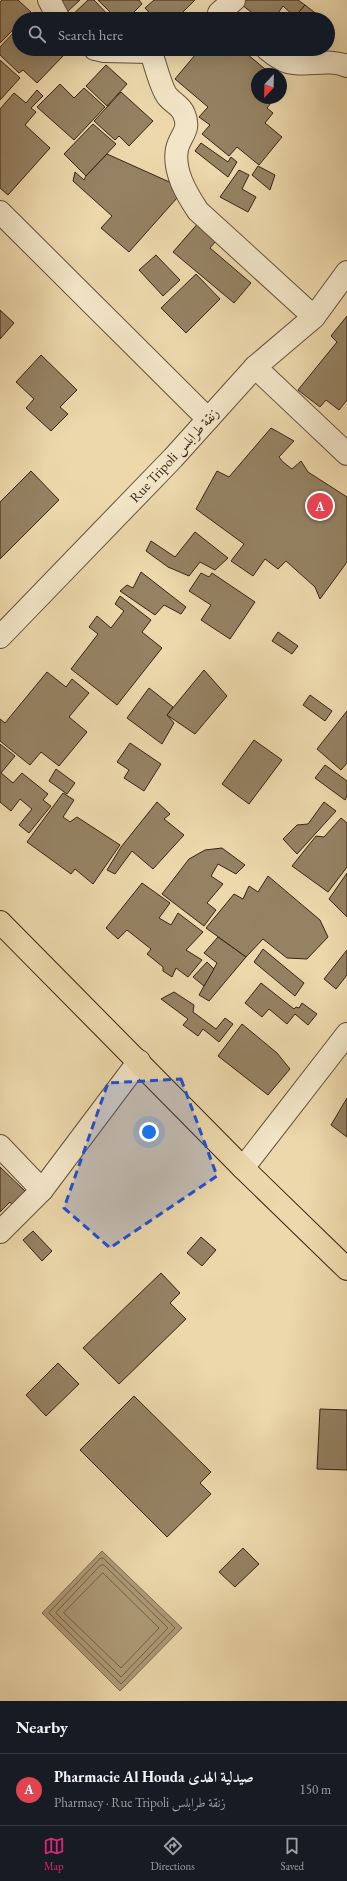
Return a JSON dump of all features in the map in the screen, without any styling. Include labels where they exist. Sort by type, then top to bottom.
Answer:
[{"type":"main road","points":[[0,922],[138,1062],[347,1269]]},
{"type":"street","points":[[49,0],[55,12]]},
{"type":"street","points":[[155,56],[167,97],[177,103],[184,114],[187,128],[177,148],[177,165],[181,181],[188,196],[198,211],[314,317]]},
{"type":"street","points":[[278,56],[287,62],[303,64],[325,62],[347,66]]},
{"type":"street","points":[[0,212],[208,419]]},
{"type":"street","name":"Rue Tripoli زنقة طرابلس","points":[[0,637],[173,458],[255,366],[314,317],[345,281]]},
{"type":"street","points":[[255,366],[347,454]]},
{"type":"street","points":[[244,1168],[347,1034]]},
{"type":"street","points":[[0,1232],[42,1190],[138,1062]]},
{"type":"street","points":[[0,1146],[42,1190]]},
{"type":"highlighted area","points":[[181,1079],[217,1176],[110,1248],[64,1208],[108,1083]]},
{"type":"water","points":[[102,1551],[182,1628],[120,1691],[42,1613]]},
{"type":"building","points":[[2,0],[18,0],[31,12],[12,12],[12,31],[0,43],[0,2]]},
{"type":"building","points":[[55,0],[80,0],[67,12]]},
{"type":"building","points":[[88,0],[94,0],[105,12],[75,12]]},
{"type":"building","points":[[98,0],[139,0],[142,4],[134,12],[110,12]]},
{"type":"building","points":[[154,0],[195,0],[183,12],[149,12],[145,8]]},
{"type":"building","points":[[246,0],[298,0],[305,5],[299,12],[290,12],[283,6],[279,12],[251,12],[242,5]]},
{"type":"building","points":[[305,5],[314,12],[299,12]]},
{"type":"building","points":[[12,34],[12,56],[63,56],[37,83],[23,70],[19,73],[0,55],[0,47]]},
{"type":"building","points":[[194,56],[249,56],[264,68],[251,68],[251,104],[270,104],[267,108],[273,113],[265,123],[282,137],[259,165],[237,147],[229,156],[202,134],[210,125],[199,117],[208,107],[175,79]]},
{"type":"building","points":[[292,56],[309,56],[303,64]]},
{"type":"building","points":[[0,60],[20,78],[0,100]]},
{"type":"building","points":[[106,65],[127,84],[107,106],[86,86]]},
{"type":"building","points":[[60,84],[74,98],[84,88],[105,107],[74,140],[37,107]]},
{"type":"building","points":[[37,90],[43,96],[31,108],[36,112],[25,125],[50,148],[8,195],[0,188],[0,109],[14,93],[26,103]]},
{"type":"building","points":[[121,92],[153,121],[129,146],[119,136],[115,140],[94,121]]},
{"type":"building","points":[[93,124],[116,144],[86,176],[64,154]]},
{"type":"building","points":[[201,143],[228,162],[231,157],[237,162],[228,177],[195,151]]},
{"type":"building","points":[[107,154],[185,189],[129,252],[101,228],[112,216],[73,181],[75,172],[84,180]]},
{"type":"building","points":[[258,166],[275,175],[270,190],[252,175]]},
{"type":"building","points":[[239,170],[249,175],[242,189],[256,197],[248,212],[220,197]]},
{"type":"building","points":[[200,221],[219,237],[210,248],[251,283],[234,303],[173,252]]},
{"type":"building","points":[[156,255],[180,280],[163,296],[139,270]]},
{"type":"building","points":[[196,274],[220,299],[186,333],[161,308]]},
{"type":"building","points":[[0,310],[14,323],[0,339]]},
{"type":"building","points":[[347,316],[347,400],[339,410],[326,400],[320,407],[298,390],[337,342],[331,336]]},
{"type":"building","points":[[41,355],[77,390],[60,407],[68,414],[51,431],[26,408],[34,399],[16,382]]},
{"type":"building","points":[[271,428],[294,441],[279,457],[283,462],[292,469],[301,461],[308,472],[347,497],[347,562],[320,599],[315,587],[286,561],[278,569],[265,559],[253,576],[231,561],[244,544],[196,509],[217,471],[229,477]]},
{"type":"building","points":[[31,471],[59,500],[0,559],[0,502]]},
{"type":"building","points":[[195,532],[228,558],[215,570],[200,562],[189,576],[168,567],[146,551],[151,541],[175,557]]},
{"type":"building","points":[[141,572],[186,607],[181,614],[164,605],[155,615],[120,591],[127,585],[133,588]]},
{"type":"building","points":[[201,573],[209,577],[212,573],[255,602],[230,639],[201,620],[211,605],[189,591]]},
{"type":"building","points":[[120,596],[151,620],[142,632],[162,648],[117,705],[71,669],[98,634],[89,627],[97,616],[111,628],[124,611],[115,604]]},
{"type":"building","points":[[278,632],[298,646],[292,654],[272,641]]},
{"type":"building","points":[[204,670],[227,696],[195,734],[167,715]]},
{"type":"building","points":[[47,672],[66,687],[72,679],[89,693],[69,717],[87,732],[59,766],[41,752],[30,765],[0,741],[0,719],[5,723]]},
{"type":"building","points":[[149,688],[173,707],[167,715],[174,723],[162,744],[127,718]]},
{"type":"building","points":[[310,695],[332,711],[325,721],[303,705]]},
{"type":"building","points":[[347,711],[347,763],[341,770],[317,749]]},
{"type":"building","points":[[254,740],[282,760],[249,804],[222,784]]},
{"type":"building","points":[[130,743],[161,764],[144,791],[124,778],[129,770],[117,762]]},
{"type":"building","points":[[0,744],[15,756],[1,773],[13,783],[22,773],[48,794],[43,800],[51,806],[29,833],[19,825],[32,809],[20,799],[11,811],[0,802]]},
{"type":"building","points":[[325,765],[347,781],[347,796],[345,800],[315,778]]},
{"type":"building","points":[[56,769],[75,783],[67,794],[49,781]]},
{"type":"building","points":[[63,793],[74,800],[63,817],[70,822],[77,817],[120,845],[93,884],[75,869],[71,874],[27,842]]},
{"type":"building","points":[[157,802],[170,814],[164,819],[184,835],[153,869],[132,851],[115,874],[107,870],[121,847]]},
{"type":"building","points":[[324,802],[336,811],[297,854],[283,839],[297,825],[308,824]]},
{"type":"building","points":[[341,818],[347,823],[347,867],[328,892],[292,866],[316,836],[324,837]]},
{"type":"building","points":[[222,848],[245,865],[236,874],[218,864],[211,876],[223,884],[207,903],[216,910],[204,926],[162,894],[189,859],[205,850]]},
{"type":"building","points":[[347,873],[347,917],[329,899]]},
{"type":"building","points":[[268,876],[320,920],[328,937],[307,959],[287,958],[263,939],[246,957],[206,928],[234,894],[243,899],[249,886],[258,892]]},
{"type":"building","points":[[142,883],[170,903],[159,918],[171,925],[178,913],[203,932],[186,950],[202,960],[188,977],[176,968],[172,977],[163,971],[163,967],[147,954],[151,949],[127,930],[118,939],[106,928]]},
{"type":"building","points":[[218,937],[246,957],[209,1001],[199,995],[217,963],[204,953]]},
{"type":"building","points":[[263,949],[304,983],[295,996],[254,962]]},
{"type":"building","points":[[347,950],[347,975],[336,989],[324,979]]},
{"type":"building","points":[[207,962],[214,969],[204,986],[193,977]]},
{"type":"building","points":[[261,983],[294,1009],[296,1007],[299,1008],[302,1003],[317,1014],[308,1025],[295,1014],[287,1024],[269,1009],[262,1017],[245,1003]]},
{"type":"building","points":[[174,992],[194,1005],[193,1012],[216,1029],[225,1018],[233,1024],[219,1042],[203,1029],[198,1036],[183,1025],[188,1019],[161,999]]},
{"type":"building","points":[[242,1024],[277,1053],[290,1069],[268,1095],[218,1056]]},
{"type":"building","points":[[347,1098],[347,1137],[331,1125]]},
{"type":"building","points":[[0,1167],[27,1193],[14,1207],[10,1202],[0,1212]]},
{"type":"building","points":[[33,1231],[52,1251],[42,1261],[23,1240]]},
{"type":"building","points":[[201,1237],[216,1250],[202,1266],[187,1253]]},
{"type":"building","points":[[161,1273],[180,1293],[170,1303],[186,1319],[119,1384],[83,1348]]},
{"type":"building","points":[[58,1363],[79,1384],[46,1416],[26,1395]]},
{"type":"building","points":[[134,1396],[211,1472],[200,1483],[211,1494],[167,1537],[80,1450]]},
{"type":"building","points":[[320,1409],[347,1410],[347,1470],[317,1469]]},
{"type":"building","points":[[243,1548],[259,1564],[235,1587],[219,1572]]},
{"type":"place","name":"Pharmacie Al Houda صيدلية الهدى","points":[[320,506]]}]
